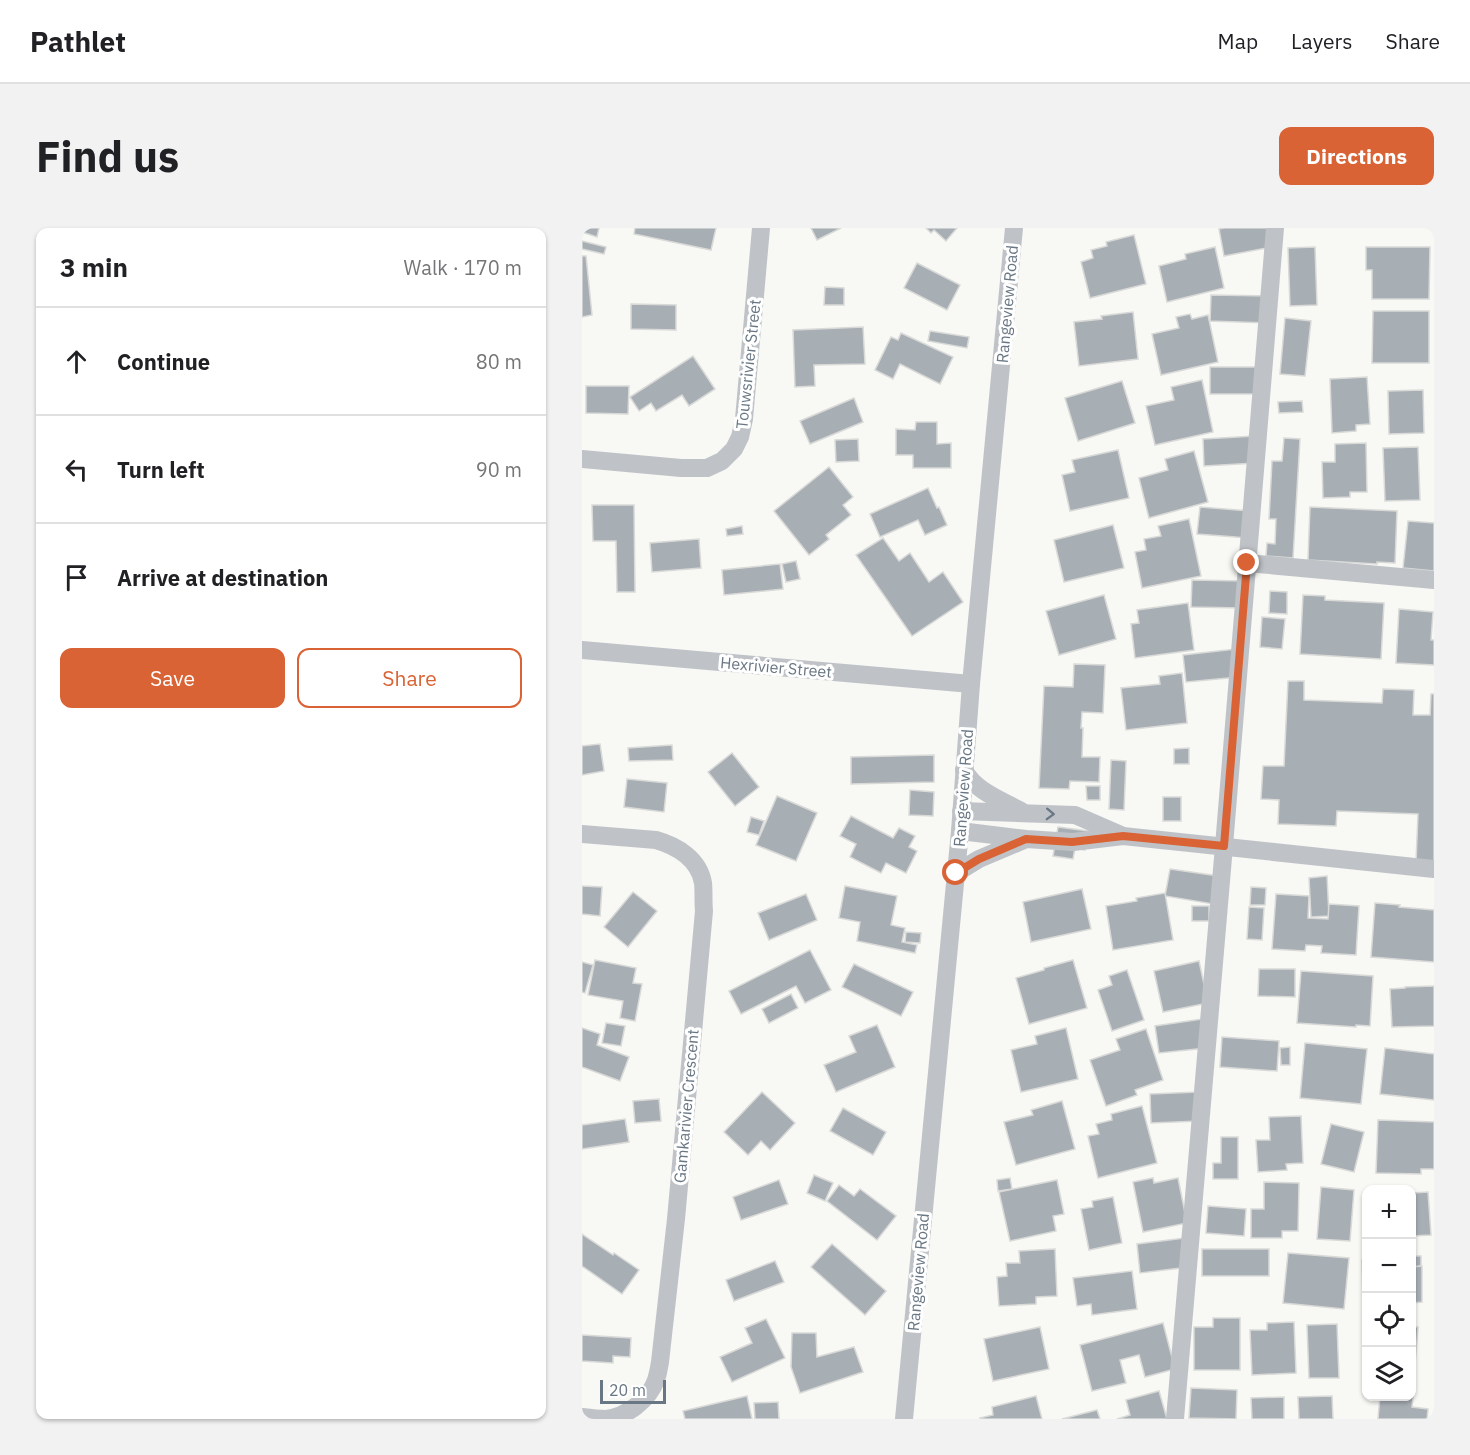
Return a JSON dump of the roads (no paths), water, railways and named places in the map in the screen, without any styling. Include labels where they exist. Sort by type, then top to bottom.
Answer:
[{"type":"street","name":"Touwsrivier Street","points":[[582,459],[681,468],[707,468],[722,461],[734,449],[740,437],[744,419],[761,228]]},
{"type":"street","name":"Rangeview Road","points":[[904,1419],[1014,228]]},
{"type":"street","points":[[1175,1419],[1275,228]]},
{"type":"street","points":[[1247,563],[1434,580]]},
{"type":"street","name":"Hexrivier Street","points":[[582,650],[971,684]]},
{"type":"street","points":[[964,770],[969,778],[988,793],[1025,813]]},
{"type":"street","points":[[961,811],[1075,815],[1123,836]]},
{"type":"street","points":[[1025,813],[1026,839]]},
{"type":"street","points":[[960,831],[1072,842],[1123,836],[1434,869]]},
{"type":"street","name":"Gamkarivier Crescent","points":[[582,834],[656,840],[679,849],[698,868],[703,882],[704,911],[676,1219],[657,1379],[653,1387],[629,1411],[605,1419],[582,1418]]},
{"type":"street","points":[[956,873],[979,859],[1026,839]]}]
